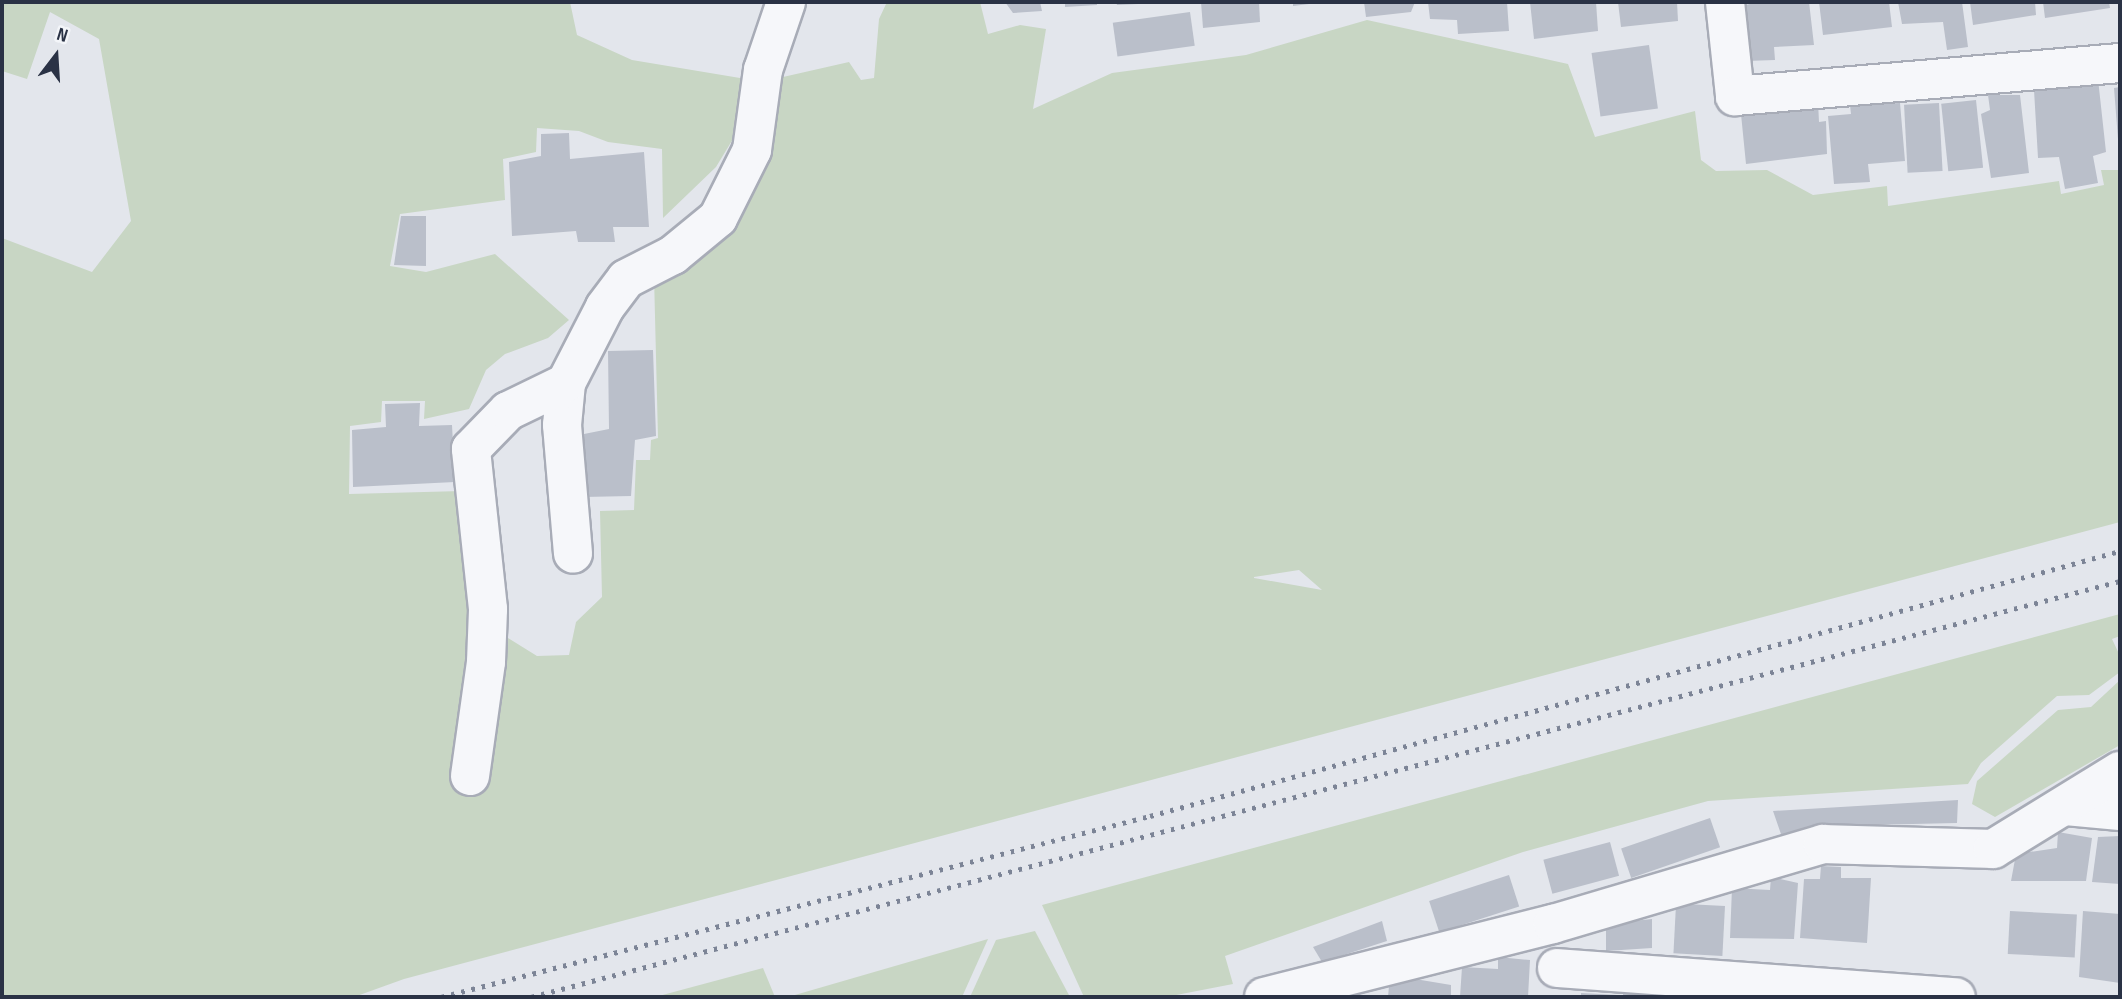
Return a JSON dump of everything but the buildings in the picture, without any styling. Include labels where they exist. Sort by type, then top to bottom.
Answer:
[{"type":"street","points":[[573,554],[562,425],[566,383],[605,307],[626,279],[673,255],[718,218],[752,149],[764,70],[786,2]]},
{"type":"street","points":[[1725,2],[1735,96],[2120,64]]},
{"type":"street","points":[[470,776],[486,662],[488,609],[471,449],[508,411],[566,383]]},
{"type":"street","points":[[1264,997],[1553,924],[1823,844],[1993,849],[2120,771]]},
{"type":"street","points":[[2066,806],[2120,811]]},
{"type":"street","points":[[1553,924],[1555,982],[1956,997]]},
{"type":"green space","points":[[2,2],[570,2],[577,35],[632,60],[746,79],[733,139],[716,167],[663,218],[662,149],[608,142],[579,131],[537,128],[536,152],[503,159],[505,200],[400,214],[390,266],[426,272],[495,254],[569,320],[548,338],[505,354],[486,370],[469,409],[424,419],[425,401],[382,401],[381,422],[350,426],[349,494],[462,491],[474,617],[537,656],[569,655],[576,622],[602,597],[600,511],[634,510],[636,460],[650,460],[651,440],[658,438],[654,276],[687,259],[783,77],[849,62],[861,80],[874,78],[879,19],[887,2],[980,2],[988,34],[1020,25],[1046,29],[1033,109],[1112,73],[1246,55],[1367,20],[1568,64],[1595,137],[1695,111],[1701,160],[1716,171],[1767,170],[1813,195],[1887,186],[1888,206],[2059,181],[2061,194],[2104,185],[2101,170],[2120,170],[2120,522],[404,979],[354,997],[2,997],[2,238],[92,272],[131,221],[99,39],[50,12],[27,79],[2,71]],"holes":[[[1299,570],[1322,590],[1254,578],[1254,577]]]},
{"type":"green space","points":[[2120,614],[2120,636],[2112,639],[2120,656],[2120,672],[2089,695],[2057,696],[1981,763],[1968,784],[1708,801],[1523,852],[1225,956],[1233,984],[1166,997],[1084,997],[1042,905]]},
{"type":"green space","points":[[2120,680],[2120,745],[1995,817],[1972,804],[1977,781],[2058,710],[2091,707]]},
{"type":"green space","points":[[1035,931],[1070,997],[970,997],[996,940]]},
{"type":"green space","points":[[988,939],[962,997],[788,997]]},
{"type":"green space","points":[[763,968],[775,997],[655,997]]},
{"type":"railway","points":[[441,997],[1150,816],[2120,551]]},
{"type":"railway","points":[[531,997],[2120,581]]}]
